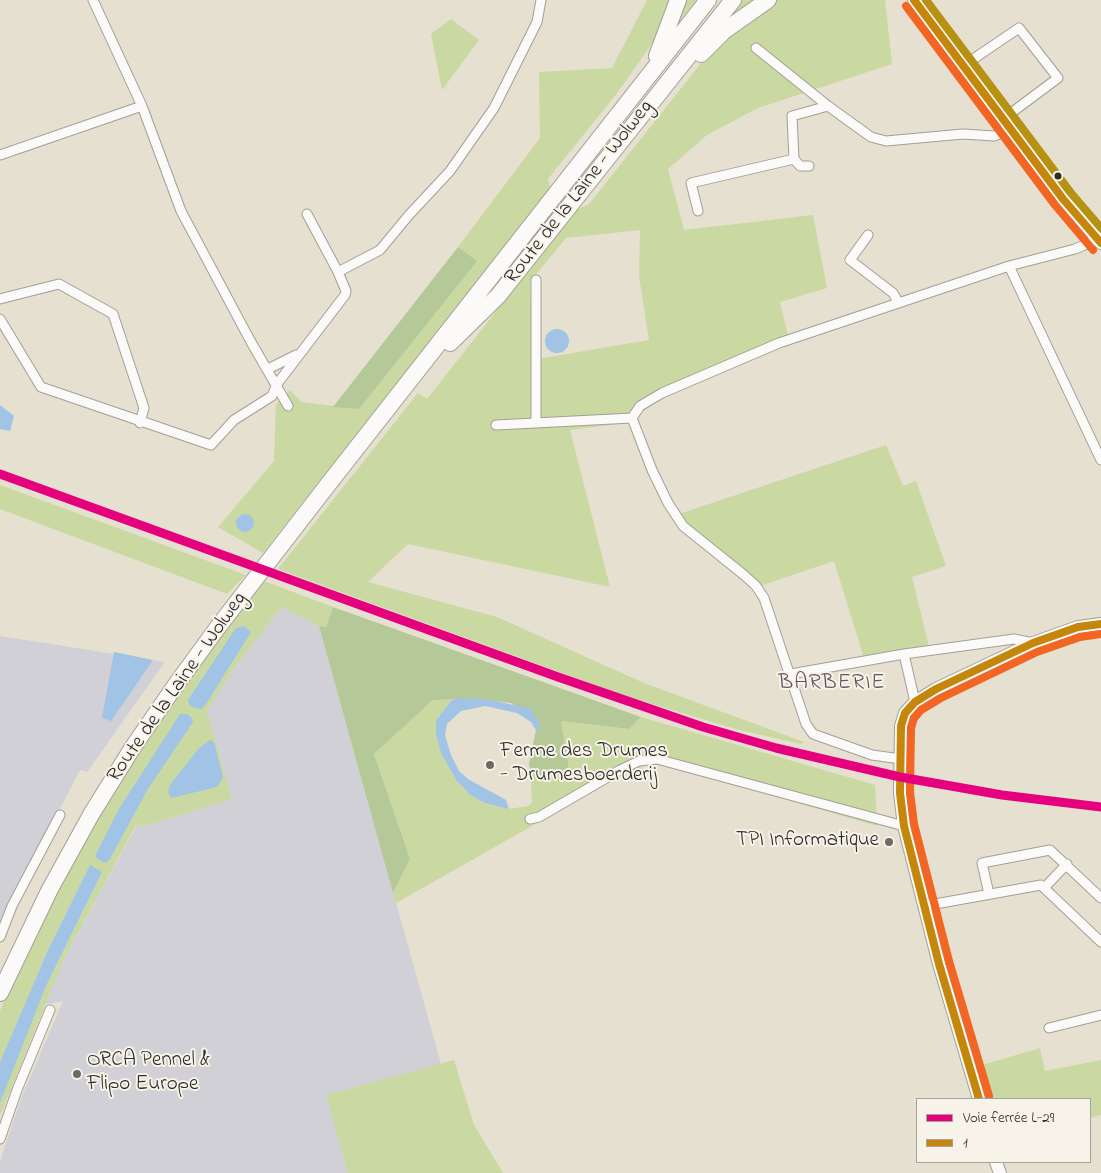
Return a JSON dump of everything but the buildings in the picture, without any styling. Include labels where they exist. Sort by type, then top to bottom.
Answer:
[{"type":"highway","points":[[653,70],[678,0]]},
{"type":"highway","name":"Route de la Laine - Wolweg","points":[[0,993],[50,888],[92,813],[133,746],[218,627],[708,0]]},
{"type":"highway","name":"Route de la Laine - Wolweg","points":[[414,375],[477,318],[498,296],[733,0]]},
{"type":"highway","points":[[672,77],[691,64],[724,31],[768,0]]},
{"type":"street","points":[[93,0],[142,106],[181,211],[288,406]]},
{"type":"street","points":[[338,272],[380,250],[409,215],[450,171],[494,108],[521,49],[537,22],[541,0]]},
{"type":"street","points":[[632,418],[640,406],[662,393],[779,343],[1009,266],[1075,249],[1100,240],[1063,199],[914,0]]},
{"type":"street","points":[[756,48],[828,106],[871,137],[886,141],[963,134],[994,136],[1058,78],[1019,28],[964,66]]},
{"type":"street","points":[[0,155],[142,106]]},
{"type":"street","points":[[809,166],[800,166],[794,158],[792,116],[828,106]]},
{"type":"street","points":[[698,210],[691,183],[794,158]]},
{"type":"street","points":[[0,318],[40,387],[211,445],[234,420],[272,396],[277,384],[345,296],[346,291],[338,272],[307,214]]},
{"type":"street","points":[[868,235],[850,260],[894,293],[898,302]]},
{"type":"street","points":[[1009,266],[1101,460]]},
{"type":"street","points":[[536,280],[536,421]]},
{"type":"street","points":[[0,300],[60,284],[113,314],[144,408],[140,422]]},
{"type":"street","points":[[268,370],[299,354]]},
{"type":"street","points":[[496,425],[536,421],[590,421],[632,418]]},
{"type":"street","points":[[632,418],[656,478],[668,503],[683,526],[744,575],[756,586],[764,598],[791,674],[806,724],[813,734],[872,755],[901,759]]},
{"type":"street","points":[[979,1098],[924,906],[904,826],[900,793],[901,726],[905,713],[915,702],[936,689],[1033,643],[1078,627],[1101,624]]},
{"type":"street","points":[[791,674],[904,654],[1014,639],[1033,643]]},
{"type":"street","points":[[904,654],[915,702]]},
{"type":"street","points":[[530,819],[539,817],[639,761],[658,759],[904,826]]},
{"type":"street","points":[[0,937],[12,906],[60,815]]},
{"type":"street","points":[[989,894],[982,863],[1050,850],[1101,898]]},
{"type":"street","points":[[1044,888],[1067,864]]},
{"type":"street","points":[[924,906],[1041,884],[1101,942]]},
{"type":"street","points":[[0,1139],[17,1090],[50,1010]]},
{"type":"street","points":[[1049,1028],[1101,1015]]},
{"type":"shaded area","points":[[282,607],[319,626],[441,1064],[327,1095],[348,1173],[0,1173],[0,1161],[21,1099],[63,1001],[44,1005],[64,959],[137,825],[146,826],[232,799],[207,711],[232,671]]},
{"type":"shaded area","points":[[0,636],[165,662],[87,772],[80,770],[0,924]]},
{"type":"green space","points":[[647,0],[696,0],[667,37],[658,35],[618,92],[548,179],[550,188],[263,553],[218,527],[274,461],[276,404],[290,390],[301,402],[359,409],[476,261],[458,247],[540,138],[539,72],[612,68]]},
{"type":"green space","points":[[743,0],[885,0],[892,64],[758,108],[707,135],[668,169],[684,230],[813,215],[827,288],[780,302],[790,344],[679,388],[625,423],[570,430],[610,587],[408,544],[368,582],[497,617],[644,683],[804,742],[801,744],[739,730],[622,695],[278,569],[418,393],[427,399],[576,210],[589,204],[702,62],[728,38],[726,20]],"holes":[[[640,230],[639,276],[649,340],[532,360],[530,282],[566,238]]]},
{"type":"green space","points":[[451,19],[479,40],[442,90],[431,34]]},
{"type":"green space","points":[[458,247],[477,261],[359,409],[333,407]]},
{"type":"green space","points":[[886,445],[903,486],[916,481],[946,566],[912,577],[929,647],[864,658],[834,561],[760,586],[682,523],[679,514]]},
{"type":"green space","points":[[0,485],[246,575],[227,594],[0,509]]},
{"type":"green space","points":[[264,581],[333,607],[326,627],[319,626],[282,607],[232,671],[207,711],[232,799],[146,826],[136,825],[64,959],[0,1116],[0,1103],[46,986],[102,872],[90,866],[48,950],[0,1062],[0,1011],[8,991],[78,851],[127,769],[217,639]],"holes":[[[187,714],[192,718],[148,789],[110,859],[180,715]]]},
{"type":"green space","points":[[333,607],[641,717],[629,729],[561,721],[569,769],[531,780],[529,764],[536,730],[541,727],[511,703],[476,699],[433,700],[374,754],[410,859],[393,893],[319,626],[326,627]]},
{"type":"green space","points":[[433,700],[452,700],[436,720],[436,735],[441,753],[456,780],[470,795],[485,803],[509,809],[528,806],[532,803],[531,780],[569,769],[561,721],[629,729],[641,717],[875,785],[877,826],[667,765],[646,765],[608,783],[396,903],[393,893],[410,859],[374,754]]},
{"type":"green space","points":[[1040,1048],[1045,1071],[1101,1060],[1101,1115],[1091,1118],[1091,1098],[986,1098],[965,1070]]},
{"type":"green space","points":[[454,1060],[474,1125],[503,1173],[348,1173],[326,1095]]},
{"type":"water","points":[[557,329],[562,330],[568,336],[568,346],[562,352],[557,353],[552,352],[546,346],[545,341],[546,336],[552,330]]},
{"type":"water","points":[[0,405],[14,416],[10,431],[0,429]]},
{"type":"water","points":[[245,514],[251,517],[254,523],[251,529],[245,532],[239,529],[236,523],[239,517]]},
{"type":"water","points":[[244,626],[251,632],[208,701],[202,709],[192,707],[188,700],[236,628]]},
{"type":"water","points":[[114,652],[153,660],[111,721],[102,718]]},
{"type":"water","points":[[459,698],[491,700],[531,709],[541,727],[536,730],[531,722],[517,713],[485,706],[461,711],[447,724],[445,735],[451,755],[459,771],[468,779],[506,800],[509,809],[485,803],[470,795],[456,780],[441,753],[436,735],[436,720],[452,700]]},
{"type":"water","points":[[180,714],[187,714],[192,718],[193,722],[148,789],[110,859],[106,863],[102,862],[95,856],[119,809]]},
{"type":"water","points":[[210,740],[214,742],[223,777],[217,787],[171,798],[168,792],[170,785],[199,748]]},
{"type":"water","points":[[90,865],[102,872],[46,986],[0,1103],[0,1062],[48,950]]},
{"type":"rail line","name":"L-29","points":[[0,474],[558,677],[703,727],[776,748],[900,777],[1002,795],[1101,807]]},
{"type":"transit line","name":"1","points":[[914,0],[1063,199],[1101,243]]},
{"type":"transit line","points":[[926,0],[1071,193],[1101,228]]},
{"type":"transit line","points":[[906,6],[1055,205],[1093,250]]},
{"type":"transit line","name":"1","points":[[979,1098],[939,964],[904,826],[900,793],[901,726],[905,713],[915,702],[936,689],[1033,643],[1078,627],[1101,624]]},
{"type":"transit line","points":[[989,1096],[949,961],[914,824],[910,792],[911,728],[914,718],[921,710],[941,698],[1037,652],[1080,637],[1101,634]]},
{"type":"place","name":"Ferme des Drumes - Drumesboerderij","points":[[490,765]]},
{"type":"place","name":"TPI Informatique","points":[[889,842]]},
{"type":"place","name":"ORCA Pennel & Flipo Europe","points":[[77,1074]]},
{"type":"district","name":"BARBERIE","points":[[832,684]]}]
